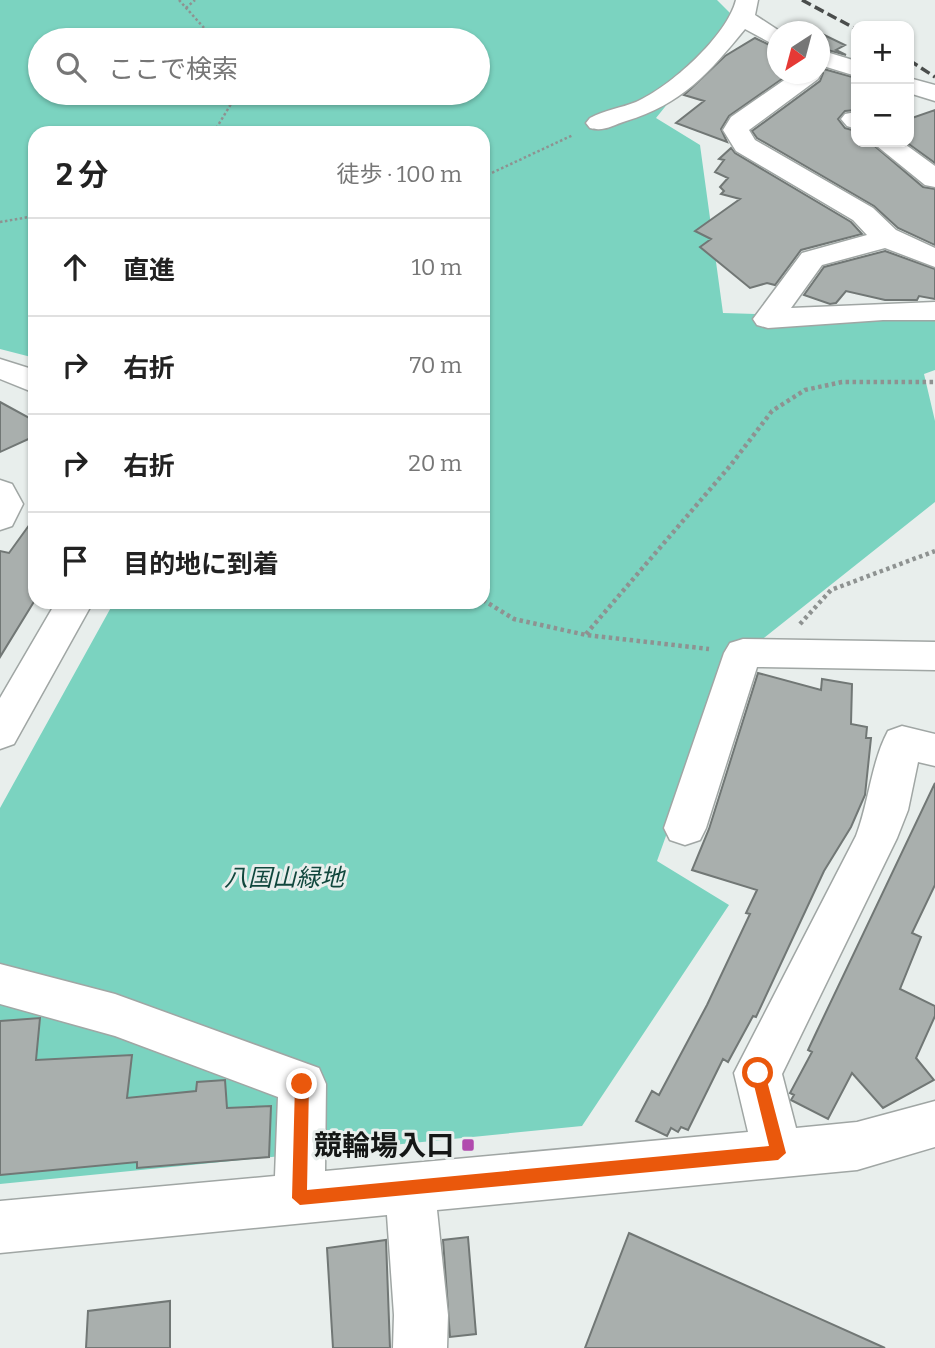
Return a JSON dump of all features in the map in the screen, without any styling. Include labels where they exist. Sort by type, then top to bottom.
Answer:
[{"type":"street","points":[[599,123],[646,107],[701,67],[745,8],[767,29]]},
{"type":"street","points":[[830,65],[851,68]]},
{"type":"street","points":[[792,84],[740,122],[736,130],[745,145],[863,214],[874,230],[935,258]]},
{"type":"street","points":[[892,147],[935,179]]},
{"type":"street","points":[[888,238],[812,259],[768,319],[883,310],[935,311]]},
{"type":"street","points":[[0,369],[13,371],[28,379]]},
{"type":"street","points":[[0,492],[6,504],[0,518]]},
{"type":"street","points":[[0,733],[71,609]]},
{"type":"street","points":[[685,828],[743,653],[935,656]]},
{"type":"street","points":[[778,1153],[758,1073],[876,838],[887,810],[902,741],[935,750]]},
{"type":"street","points":[[0,984],[32,990],[129,1021],[302,1084],[300,1198]]},
{"type":"street","points":[[0,1227],[857,1146],[911,1133],[935,1124]]},
{"type":"street","points":[[410,1188],[421,1315],[420,1348]]},
{"type":"path","points":[[179,0],[204,28]]},
{"type":"path","points":[[186,8],[195,0]]},
{"type":"path","points":[[218,126],[230,105]]},
{"type":"path","points":[[490,174],[599,123]]},
{"type":"path","points":[[0,222],[28,217]]},
{"type":"path","points":[[586,635],[730,466],[772,411],[805,390],[842,382],[935,382]]},
{"type":"path","points":[[797,627],[831,590],[935,551]]},
{"type":"path","points":[[490,604],[514,619],[586,635],[743,653]]},
{"type":"green space","name":"八国山緑地","points":[[0,0],[717,0],[736,19],[656,118],[700,145],[723,313],[935,320],[935,370],[924,374],[935,421],[935,502],[726,668],[657,861],[729,905],[582,1126],[0,1184],[0,808],[110,609],[490,609],[490,126],[28,126],[28,356],[0,349]]},
{"type":"building","points":[[755,38],[767,44],[767,84],[775,84],[729,116],[721,129],[727,142],[676,123],[704,101],[684,95],[725,56]]},
{"type":"building","points":[[830,38],[845,45],[836,50],[846,55],[830,51]]},
{"type":"building","points":[[830,71],[851,77],[851,110],[845,111],[838,119],[845,128],[851,130],[851,147],[876,147],[923,187],[935,189],[935,245],[898,228],[874,206],[757,138],[752,131],[816,84],[830,84]]},
{"type":"building","points":[[935,110],[935,163],[913,147],[914,117]]},
{"type":"building","points":[[731,148],[735,153],[851,222],[862,234],[801,250],[775,285],[767,283],[750,288],[700,247],[711,239],[695,231],[740,199],[721,194],[724,191],[720,187],[728,178],[715,172],[724,160],[719,159]]},
{"type":"building","points":[[885,251],[935,269],[935,299],[919,296],[917,300],[885,300],[846,291],[836,303],[830,304],[804,295],[824,267]]},
{"type":"building","points":[[0,402],[28,417],[28,439],[0,452]]},
{"type":"building","points":[[28,527],[29,609],[0,657],[0,551],[9,553]]},
{"type":"building","points":[[758,673],[821,690],[822,679],[852,684],[851,724],[867,727],[866,738],[871,738],[865,795],[851,827],[824,871],[756,1017],[753,1016],[728,1062],[723,1059],[688,1130],[681,1127],[678,1132],[671,1128],[667,1136],[636,1121],[652,1091],[659,1095],[707,1005],[750,914],[746,913],[757,890],[692,870],[709,829]]},
{"type":"building","points":[[935,783],[935,885],[912,933],[921,937],[900,989],[935,1006],[935,1016],[916,1058],[934,1080],[883,1108],[852,1073],[828,1119],[791,1100],[794,1095],[790,1093],[812,1052],[808,1050]]},
{"type":"building","points":[[40,1018],[36,1060],[132,1055],[127,1098],[196,1091],[197,1082],[225,1080],[227,1108],[271,1106],[269,1157],[137,1168],[137,1162],[0,1175],[0,1021]]},
{"type":"building","points":[[629,1233],[885,1348],[585,1348]]},
{"type":"building","points":[[468,1237],[476,1334],[450,1337],[443,1240]]},
{"type":"building","points":[[386,1240],[390,1348],[333,1348],[327,1248]]},
{"type":"building","points":[[170,1301],[170,1348],[86,1348],[88,1311]]},
{"type":"railway","points":[[802,0],[851,26]]},
{"type":"railway","points":[[914,63],[935,77]]},
{"type":"place","name":"競輪場入口","points":[[468,1145]]},
{"type":"route","points":[[302,1084],[300,1198],[778,1153],[760,1090],[758,1073]]}]
